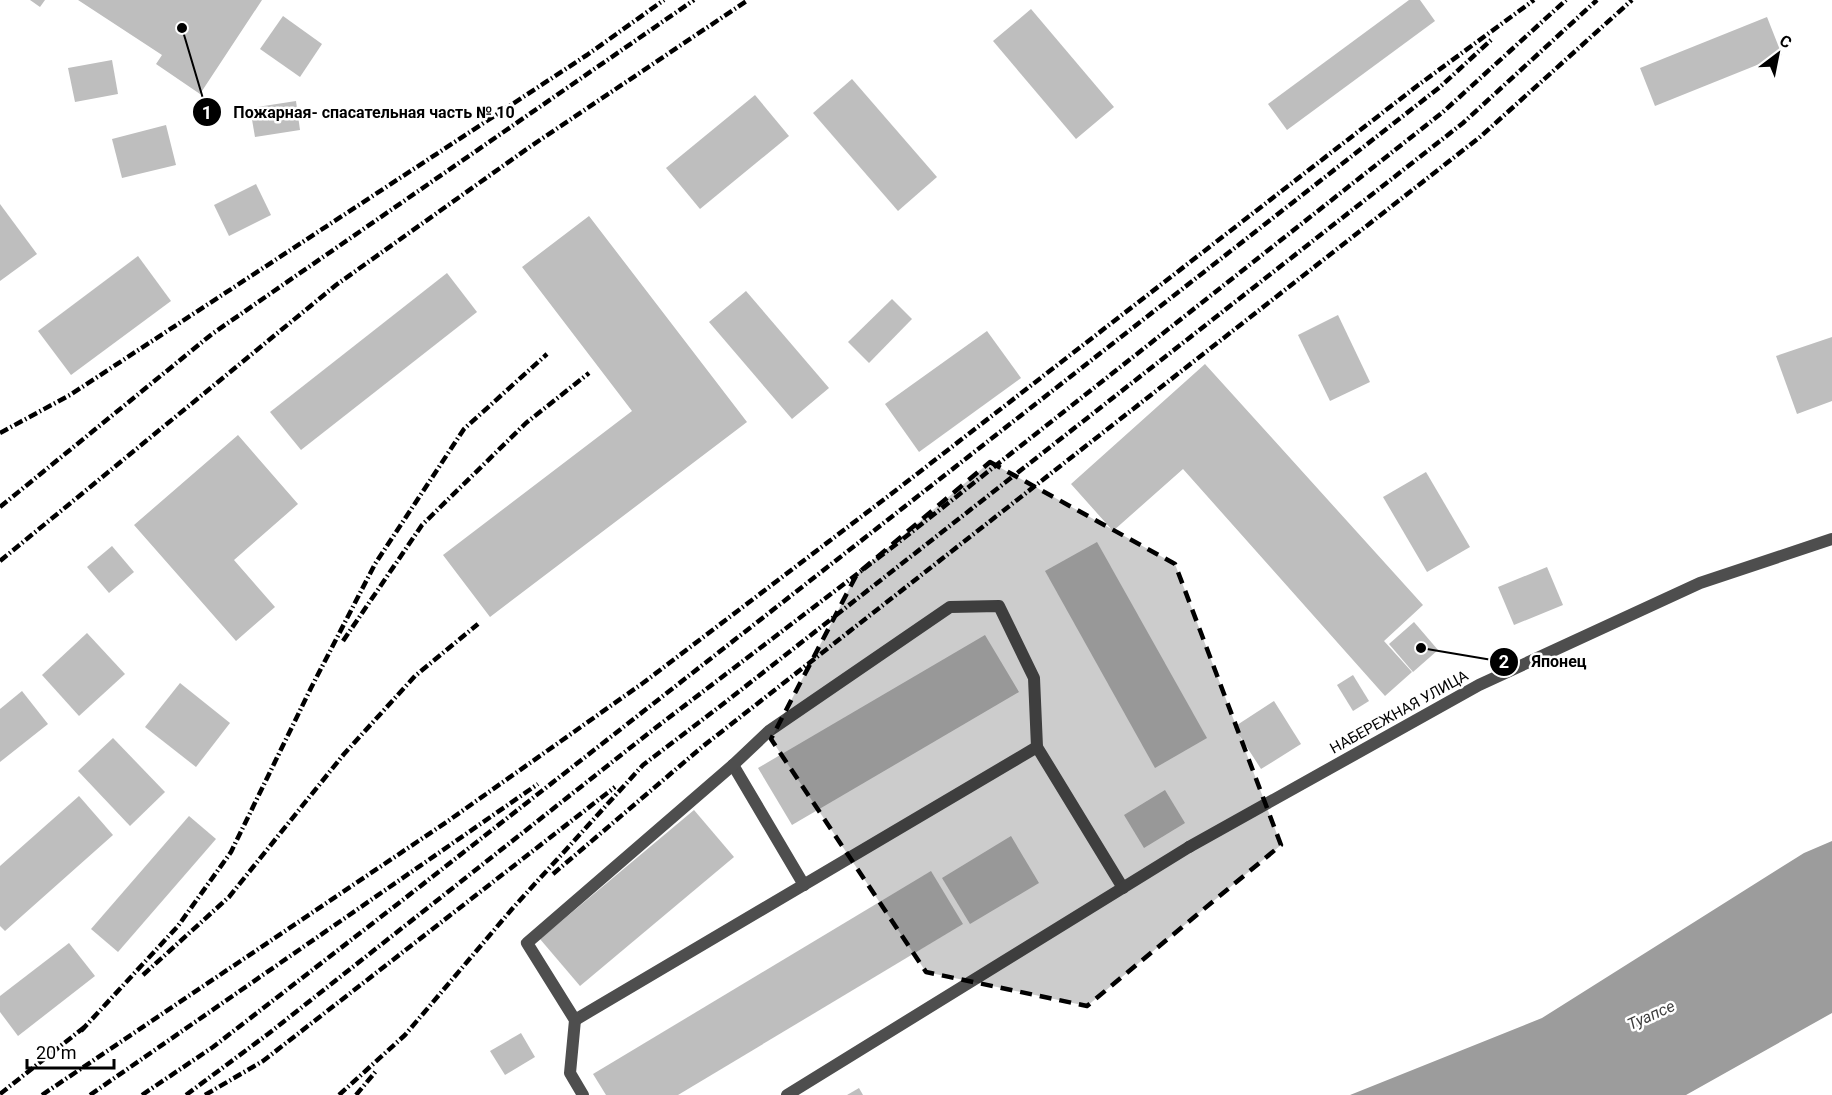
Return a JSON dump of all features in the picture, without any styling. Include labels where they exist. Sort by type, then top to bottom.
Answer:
[{"type":"street","name":"НАБЕРЕЖНАЯ УЛИЦА","points":[[787,1095],[1189,847],[1479,685],[1700,583],[1832,539]]},
{"type":"street","points":[[583,1095],[570,1073],[575,1020],[527,943],[733,765],[769,731],[950,607],[999,606],[1034,678],[1037,747],[1123,888]]},
{"type":"street","points":[[575,1020],[1037,747]]},
{"type":"street","points":[[733,765],[804,885]]},
{"type":"highlighted area","points":[[990,462],[1175,564],[1281,845],[1087,1006],[926,972],[771,739],[857,574]]},
{"type":"water","name":"Туапсе","points":[[1832,841],[1832,1013],[1686,1095],[1350,1095],[1542,1018],[1804,853]]},
{"type":"building","points":[[30,0],[45,0],[40,7]]},
{"type":"building","points":[[78,0],[262,0],[200,94],[156,64],[162,55]]},
{"type":"building","points":[[1409,0],[1420,0],[1435,21],[1287,130],[1268,104]]},
{"type":"building","points":[[1031,9],[1114,107],[1076,139],[993,41]]},
{"type":"building","points":[[283,16],[322,44],[300,77],[260,49]]},
{"type":"building","points":[[1767,17],[1782,55],[1655,106],[1640,68]]},
{"type":"building","points":[[112,60],[118,94],[75,102],[68,68]]},
{"type":"building","points":[[852,79],[937,177],[898,211],[813,113]]},
{"type":"building","points":[[755,95],[789,136],[700,209],[666,168]]},
{"type":"building","points":[[296,101],[300,130],[255,137],[250,108]]},
{"type":"building","points":[[166,125],[176,165],[122,178],[112,139]]},
{"type":"building","points":[[256,184],[271,215],[229,236],[214,205]]},
{"type":"building","points":[[0,204],[37,254],[0,281]]},
{"type":"building","points":[[589,216],[747,422],[490,617],[443,555],[632,411],[522,267]]},
{"type":"building","points":[[138,256],[171,301],[71,375],[38,331]]},
{"type":"building","points":[[447,273],[477,312],[301,450],[270,412]]},
{"type":"building","points":[[746,291],[829,388],[792,419],[709,322]]},
{"type":"building","points":[[892,299],[912,319],[869,363],[848,342]]},
{"type":"building","points":[[1338,315],[1370,382],[1330,401],[1298,335]]},
{"type":"building","points":[[987,331],[1021,378],[919,452],[885,404]]},
{"type":"building","points":[[1832,337],[1832,401],[1797,414],[1776,356]]},
{"type":"building","points":[[1205,364],[1423,605],[1384,641],[1412,672],[1385,696],[1183,469],[1113,531],[1071,484]]},
{"type":"building","points":[[238,435],[298,504],[234,560],[275,607],[236,641],[134,525]]},
{"type":"building","points":[[1426,472],[1470,547],[1427,572],[1383,497]]},
{"type":"building","points":[[1097,542],[1207,738],[1155,768],[1045,571]]},
{"type":"building","points":[[112,546],[134,572],[109,593],[87,567]]},
{"type":"building","points":[[1547,567],[1563,605],[1514,625],[1498,587]]},
{"type":"building","points":[[1414,622],[1438,650],[1413,672],[1389,644]]},
{"type":"building","points":[[87,633],[125,674],[79,716],[42,675]]},
{"type":"building","points":[[985,635],[1019,692],[792,825],[758,768]]},
{"type":"building","points":[[1353,675],[1369,701],[1353,711],[1337,685]]},
{"type":"building","points":[[180,683],[230,723],[196,767],[145,727]]},
{"type":"building","points":[[22,691],[48,724],[0,762],[0,709]]},
{"type":"building","points":[[1274,701],[1301,744],[1261,769],[1234,727]]},
{"type":"building","points":[[113,738],[165,792],[130,826],[78,771]]},
{"type":"building","points":[[1165,790],[1185,823],[1144,848],[1124,815]]},
{"type":"building","points":[[79,796],[113,835],[5,931],[0,926],[0,866]]},
{"type":"building","points":[[694,810],[734,857],[580,986],[540,939]]},
{"type":"building","points":[[189,816],[216,839],[118,952],[91,929]]},
{"type":"building","points":[[1011,836],[1039,883],[970,924],[942,878]]},
{"type":"building","points":[[931,871],[963,924],[678,1095],[606,1095],[593,1074]]},
{"type":"building","points":[[69,943],[95,976],[18,1036],[0,1012],[0,996]]},
{"type":"building","points":[[521,1033],[535,1057],[505,1075],[490,1051]]},
{"type":"building","points":[[859,1088],[863,1095],[847,1095]]},
{"type":"railway","points":[[0,433],[70,395],[587,55],[664,0]]},
{"type":"railway","points":[[0,507],[212,334],[694,0]]},
{"type":"railway","points":[[0,561],[336,285],[531,146],[748,0]]},
{"type":"railway","points":[[42,1095],[448,821],[643,683],[895,491],[1417,86],[1534,0]]},
{"type":"railway","points":[[186,1095],[268,1034],[654,729],[899,542],[1443,112],[1566,0]]},
{"type":"railway","points":[[339,1095],[405,1035],[512,909],[643,765],[1463,123],[1597,0]]},
{"type":"railway","points":[[553,874],[702,747],[1480,137],[1632,0]]},
{"type":"railway","points":[[142,1095],[213,1047],[404,899],[1440,87],[1491,40]]},
{"type":"railway","points":[[81,1031],[178,926],[231,852],[375,564],[464,429],[547,354]]},
{"type":"railway","points":[[343,641],[422,525],[526,423],[589,373]]},
{"type":"railway","points":[[143,975],[229,897],[344,754],[415,676],[478,624]]},
{"type":"railway","points":[[90,1095],[538,784]]},
{"type":"railway","points":[[205,1095],[263,1061],[615,787]]},
{"type":"railway","points":[[0,1094],[87,1025]]},
{"type":"railway","points":[[356,1095],[377,1070]]},
{"type":"place","name":"Пожарная- спасательная часть № 10","points":[[182,28]]},
{"type":"place","name":"Японец","points":[[1421,648]]}]
